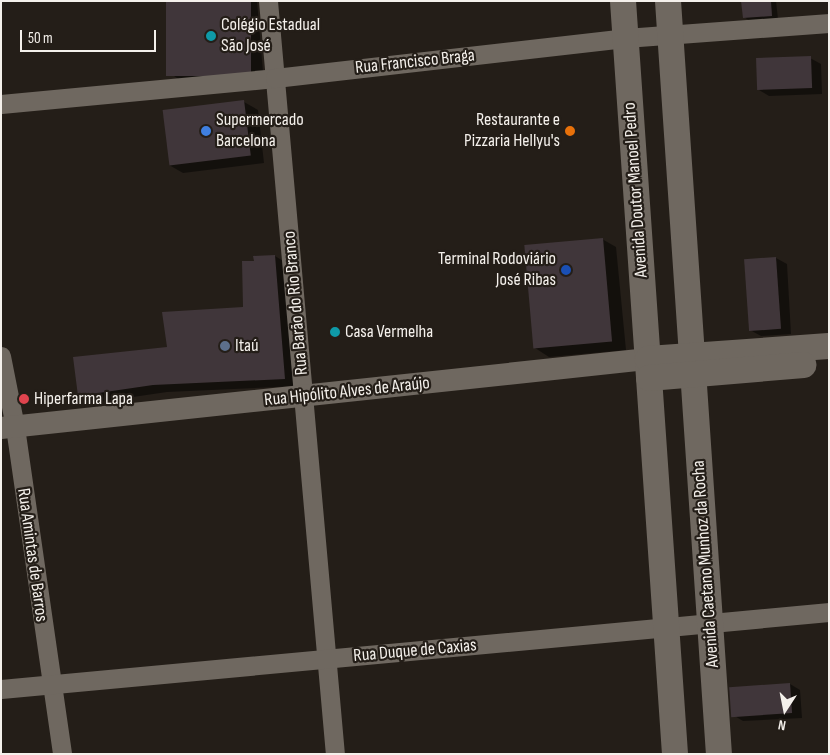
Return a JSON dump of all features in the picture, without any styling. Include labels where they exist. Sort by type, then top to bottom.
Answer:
[{"type":"main road","name":"Avenida Doutor Manoel Pedro","points":[[623,1],[648,368]]},
{"type":"main road","points":[[668,1],[693,365]]},
{"type":"main road","points":[[693,365],[829,346]]},
{"type":"main road","points":[[675,754],[648,368],[693,365],[829,363]]},
{"type":"main road","name":"Avenida Caetano Munhoz da Rocha","points":[[693,365],[719,754]]},
{"type":"street","name":"Rua Barão do Rio Branco","points":[[268,1],[329,659],[335,754]]},
{"type":"street","name":"Rua Francisco Braga","points":[[1,104],[275,78],[625,38],[829,23]]},
{"type":"street","name":"Rua Amintas de Barros","points":[[1,356],[8,428],[62,754]]},
{"type":"street","name":"Rua Hipólito Alves de Araújo","points":[[8,428],[305,396],[648,368]]},
{"type":"street","name":"Rua Duque de Caxias","points":[[1,689],[667,629],[829,612]]},
{"type":"building","name":"Colégio Estadual São José","points":[[166,1],[251,1],[251,76],[166,76]]},
{"type":"building","points":[[741,1],[771,1],[772,16],[743,18]]},
{"type":"building","points":[[811,56],[812,88],[757,90],[756,58]]},
{"type":"building","name":"Supermercado Barcelona","points":[[244,100],[251,156],[169,166],[163,110]]},
{"type":"building","name":"Terminal Rodoviário José Ribas","points":[[603,238],[612,342],[533,348],[524,245]]},
{"type":"building","name":"Itaú","points":[[275,255],[285,379],[153,385],[78,396],[73,357],[167,347],[162,312],[243,307],[242,261],[254,261],[253,256]]},
{"type":"building","points":[[776,257],[781,329],[749,331],[744,259]]},
{"type":"building","points":[[790,683],[792,713],[731,717],[729,687]]},
{"type":"place","name":"Colégio Estadual São José","points":[[211,36]]},
{"type":"place","name":"Supermercado Barcelona","points":[[206,131]]},
{"type":"place","name":"Restaurante e Pizzaria Hellyu's","points":[[570,131]]},
{"type":"place","name":"Terminal Rodoviário José Ribas","points":[[566,270]]},
{"type":"place","name":"Casa Vermelha","points":[[335,332]]},
{"type":"place","name":"Itaú","points":[[225,346]]},
{"type":"place","name":"Hiperfarma Lapa","points":[[24,399]]}]
